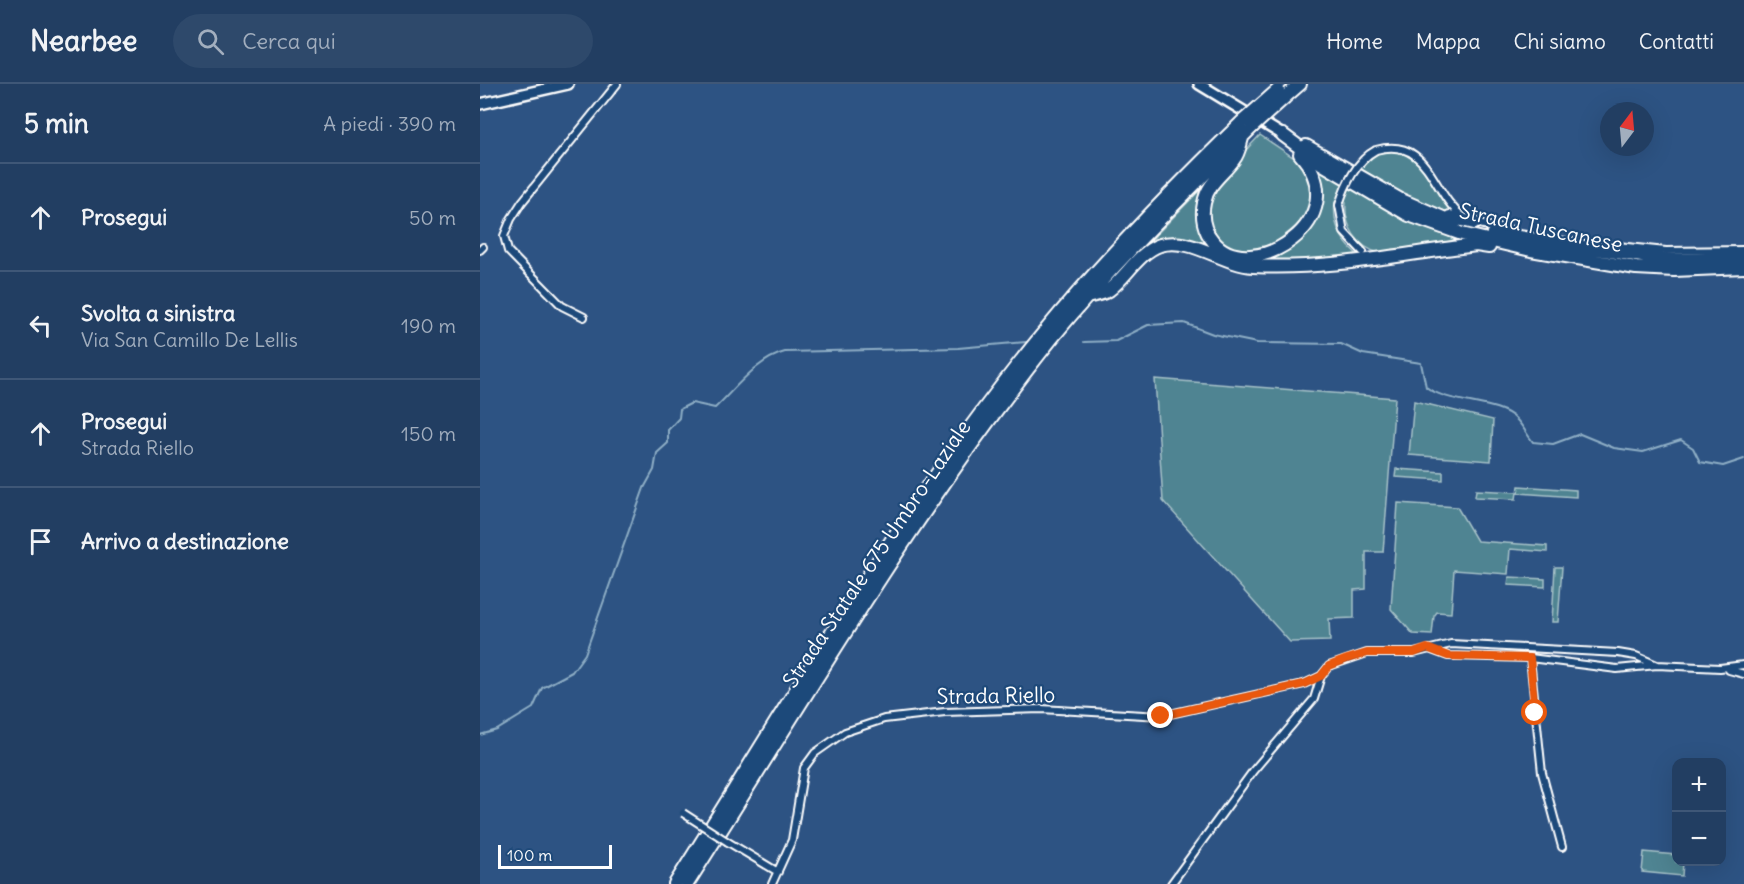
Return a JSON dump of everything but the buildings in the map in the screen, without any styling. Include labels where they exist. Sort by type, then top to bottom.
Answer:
[{"type":"highway","name":"Strada Statale 675 Umbro-Laziale","points":[[687,884],[943,482],[1012,389],[1086,297],[1147,230],[1283,90],[1300,84]]},
{"type":"highway","points":[[1246,128],[1236,158],[1213,180],[1206,194],[1203,218],[1207,233],[1216,246],[1225,252],[1246,257],[1262,255],[1287,241],[1307,225],[1316,210],[1318,190],[1314,174],[1283,135]]},
{"type":"highway","name":"Strada Statale 675 Umbro-Laziale","points":[[675,884],[892,540],[1004,383],[1104,261],[1246,128]]},
{"type":"highway","name":"Strada Tuscanese","points":[[1283,135],[1320,152],[1422,211],[1463,226],[1629,256],[1668,260],[1744,258]]},
{"type":"highway","name":"Strada Tuscanese","points":[[1283,135],[1321,163],[1409,215],[1462,234],[1521,248],[1636,268],[1674,270],[1744,267]]},
{"type":"highway","points":[[1422,211],[1474,223]]},
{"type":"highway","points":[[1086,297],[1107,292],[1147,252],[1160,245],[1176,243],[1243,265],[1309,267],[1382,260],[1476,245],[1500,249],[1521,248]]},
{"type":"highway","points":[[1364,252],[1382,260]]},
{"type":"main road","points":[[480,104],[568,84]]},
{"type":"main road","name":"Strada Tuscanese","points":[[1198,84],[1283,135]]},
{"type":"street","points":[[584,317],[562,306],[508,250],[504,236],[522,202],[617,84]]},
{"type":"street","points":[[1364,252],[1344,232],[1340,205],[1343,193],[1358,166],[1376,150],[1394,148],[1414,154],[1456,210],[1474,223]]},
{"type":"street","name":"Strada Tuscanese","points":[[1474,223],[1638,249],[1680,252],[1744,250]]},
{"type":"street","name":"Strada Riello","points":[[772,884],[792,840],[804,768],[815,753],[845,732],[884,719],[945,712],[1041,709],[1161,716],[1304,684],[1322,675],[1329,666],[1367,653],[1414,653],[1451,644],[1618,653],[1636,656],[1657,665]]},
{"type":"street","points":[[1427,648],[1448,656],[1530,658],[1617,669],[1657,665],[1719,668],[1744,665]]},
{"type":"street","points":[[1530,658],[1542,773],[1562,847]]},
{"type":"street","points":[[1719,668],[1744,674]]},
{"type":"street","points":[[1172,884],[1254,771],[1314,699],[1322,675]]},
{"type":"street","points":[[683,813],[778,872]]},
{"type":"green space","points":[[1260,135],[1306,166],[1313,195],[1303,221],[1271,246],[1258,252],[1228,247],[1211,232],[1207,206],[1215,183]]},
{"type":"green space","points":[[1394,151],[1412,159],[1428,174],[1436,183],[1451,211],[1419,202],[1360,168],[1377,153]]},
{"type":"green space","points":[[1316,164],[1458,238],[1419,248],[1380,253],[1359,241],[1347,219],[1346,203],[1335,202],[1335,218],[1340,233],[1348,246],[1361,257],[1333,261],[1263,261],[1314,222],[1321,205]]},
{"type":"green space","points":[[1199,191],[1198,206],[1212,245],[1210,247],[1184,237],[1152,239]]},
{"type":"green space","points":[[1155,379],[1395,398],[1383,552],[1366,552],[1366,589],[1354,590],[1354,618],[1329,619],[1330,641],[1290,642],[1163,501]]},
{"type":"green space","points":[[1414,401],[1493,420],[1491,461],[1409,455]]},
{"type":"green space","points":[[1396,469],[1443,472],[1443,480],[1395,477]]},
{"type":"green space","points":[[1519,486],[1576,490],[1576,497],[1518,493]]},
{"type":"green space","points":[[1476,490],[1517,492],[1516,499],[1475,497]]},
{"type":"green space","points":[[1398,503],[1457,507],[1477,541],[1547,546],[1547,552],[1510,549],[1508,574],[1454,570],[1451,613],[1437,612],[1434,616],[1432,635],[1413,634],[1391,609]]},
{"type":"green space","points":[[1555,567],[1562,567],[1558,622],[1552,622]]},
{"type":"green space","points":[[1509,577],[1545,579],[1545,587],[1508,585]]},
{"type":"green space","points":[[1644,852],[1672,855],[1672,866],[1683,866],[1682,876],[1642,872]]},
{"type":"waterway","points":[[1084,342],[1116,341],[1148,325],[1184,323],[1213,334],[1257,343],[1341,344],[1363,354],[1421,363],[1426,387],[1448,397],[1486,405],[1508,413],[1516,419],[1533,442],[1553,444],[1580,434],[1614,448],[1643,452],[1681,440],[1693,448],[1700,462],[1723,466],[1744,459]]},
{"type":"waterway","points":[[480,735],[497,730],[533,708],[542,688],[572,672],[585,654],[644,488],[654,470],[657,453],[668,443],[668,430],[679,418],[680,409],[692,403],[715,408],[756,368],[785,352],[958,348],[1026,342]]},
{"type":"route","points":[[1161,716],[1221,705],[1304,684],[1321,676],[1329,666],[1367,653],[1414,653],[1427,648],[1448,656],[1530,658],[1535,713]]}]
